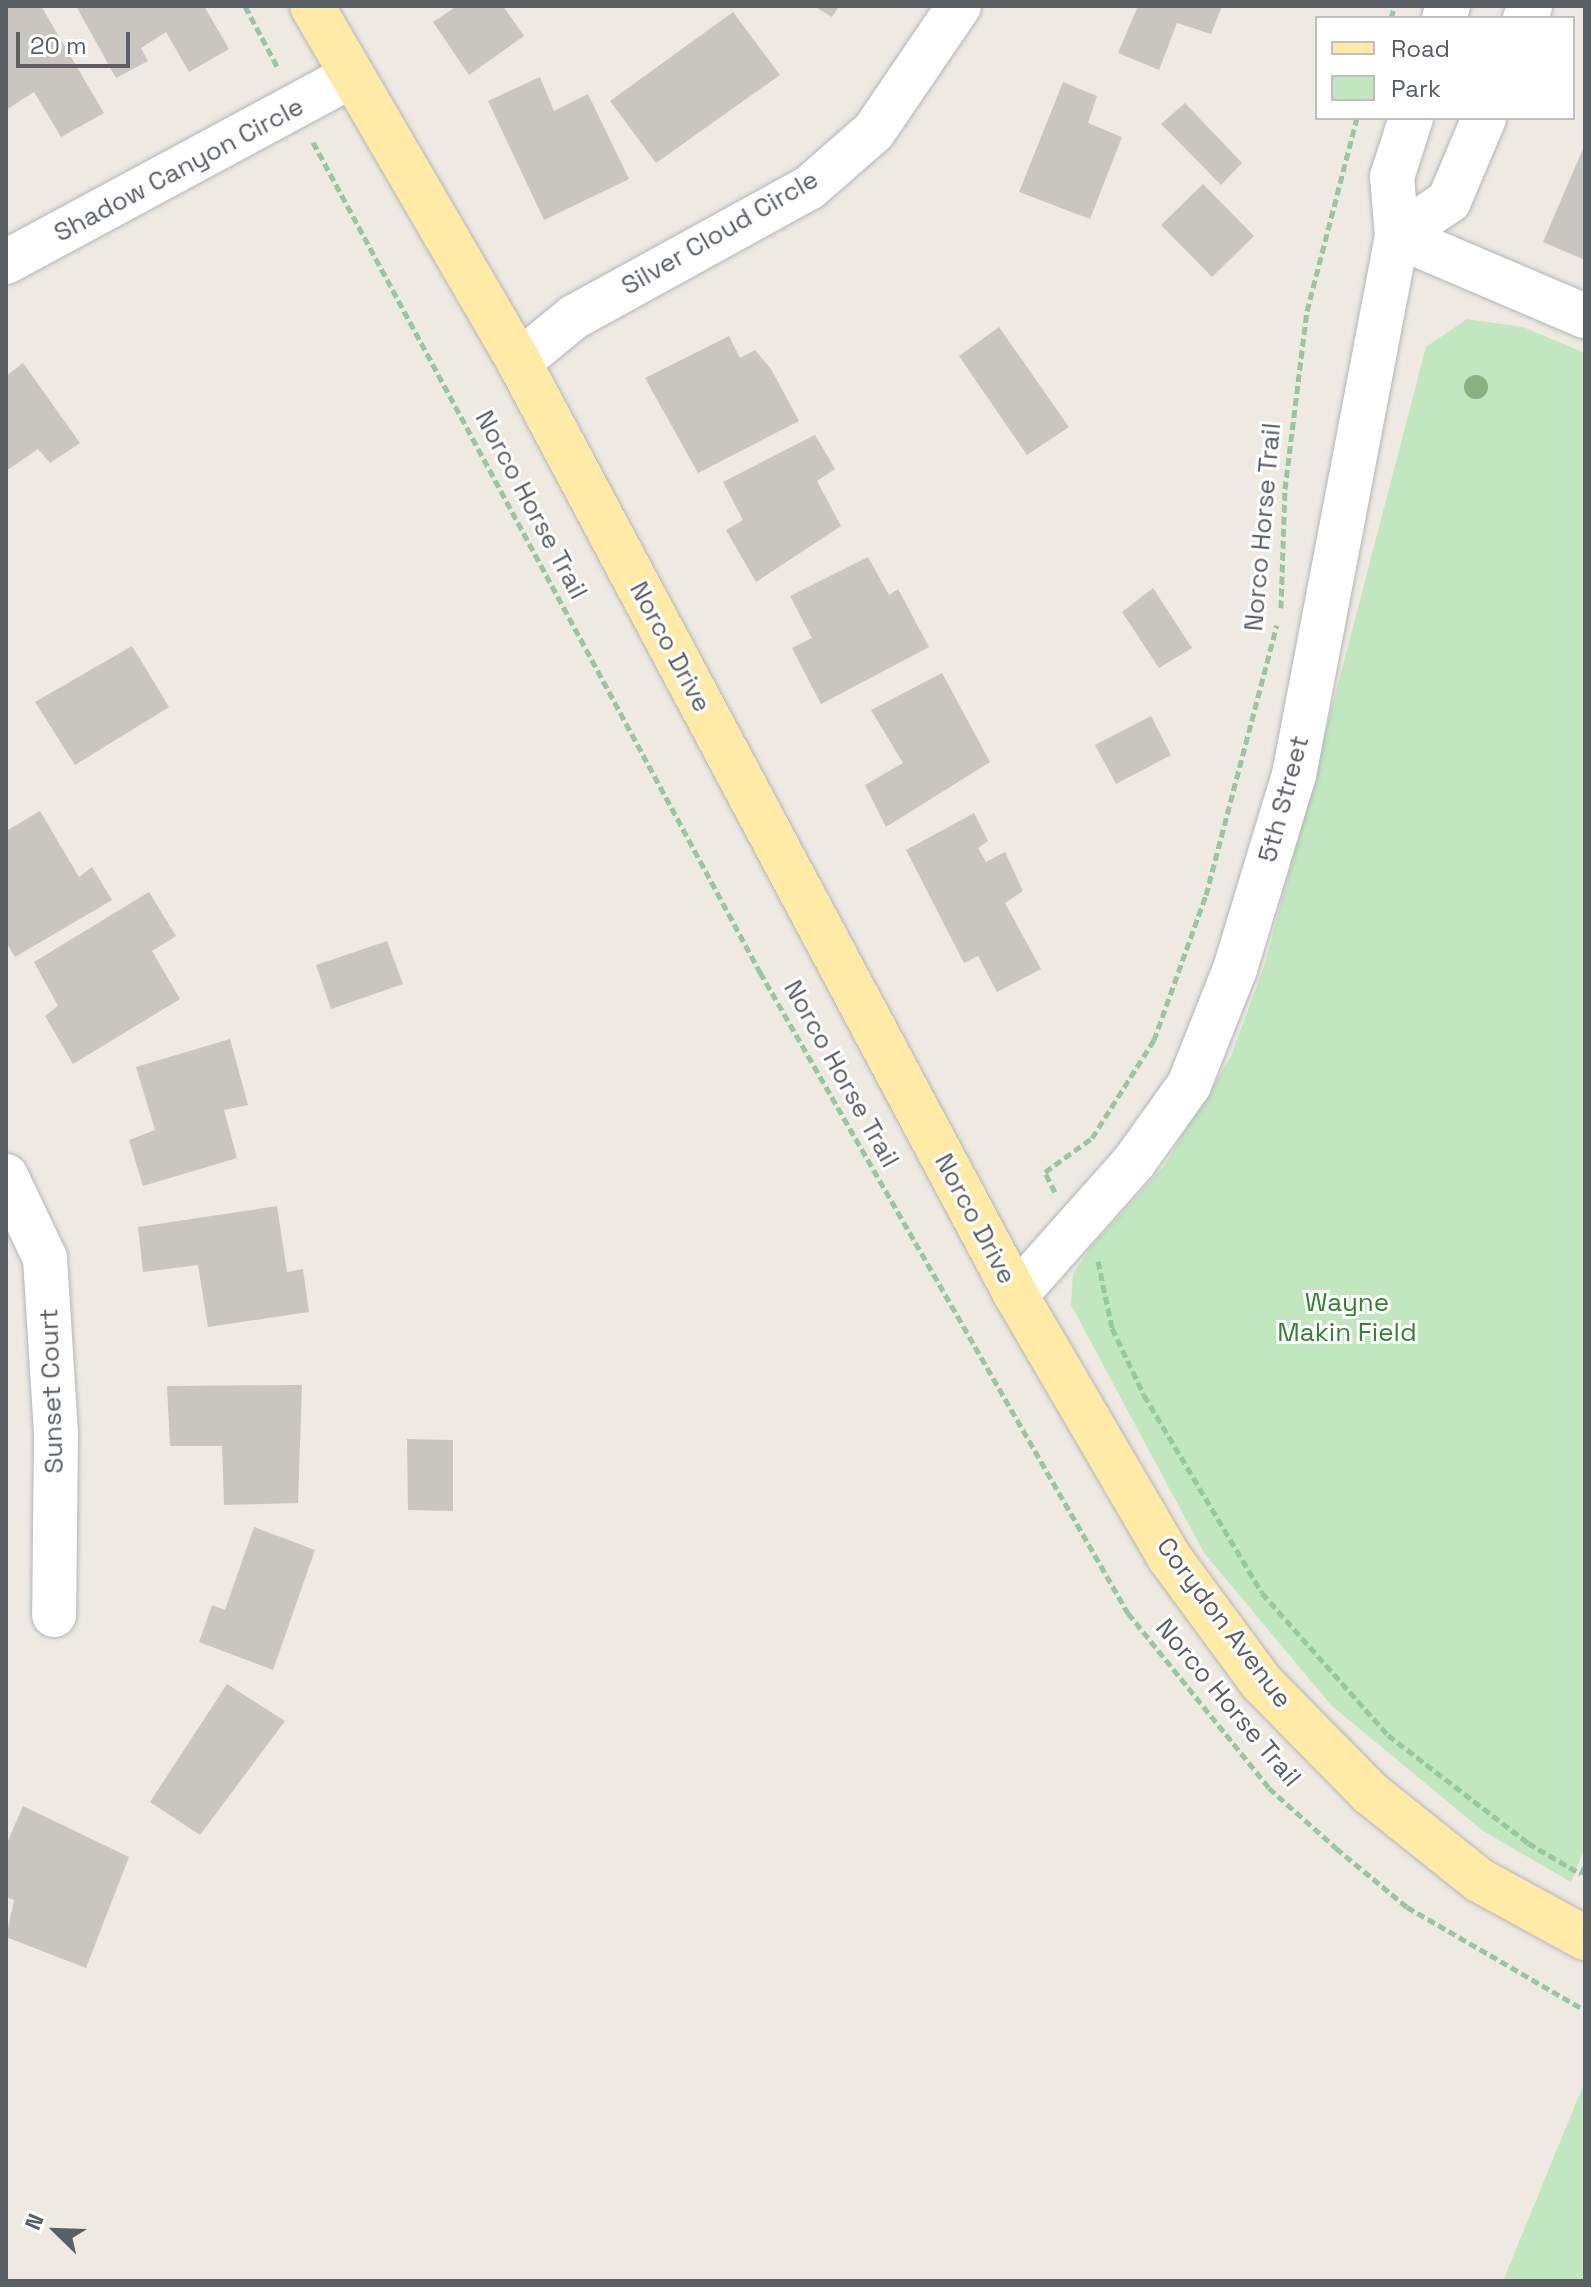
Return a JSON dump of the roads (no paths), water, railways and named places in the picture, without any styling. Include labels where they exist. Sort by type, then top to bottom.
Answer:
[{"type":"main road","name":"Norco Drive","points":[[312,6],[519,362],[1016,1295]]},
{"type":"main road","name":"Corydon Avenue","points":[[1016,1295],[1169,1557],[1262,1683],[1370,1793],[1479,1880],[1585,1938]]},
{"type":"street","name":"Silver Cloud Circle","points":[[519,362],[574,317],[809,188],[874,131],[959,6]]},
{"type":"street","name":"Shadow Canyon Circle","points":[[6,262],[351,76]]},
{"type":"street","name":"5th Street","points":[[1016,1295],[1075,1229],[1189,1085],[1235,969],[1294,775],[1397,236],[1392,177],[1410,120]]},
{"type":"street","points":[[1397,236],[1449,201],[1483,120]]},
{"type":"street","points":[[1397,236],[1585,316]]},
{"type":"street","name":"Sunset Court","points":[[6,1176],[45,1258],[56,1435],[54,1615]]},
{"type":"park label","name":"Wayne Makin Field","points":[[1347,1318]]}]
